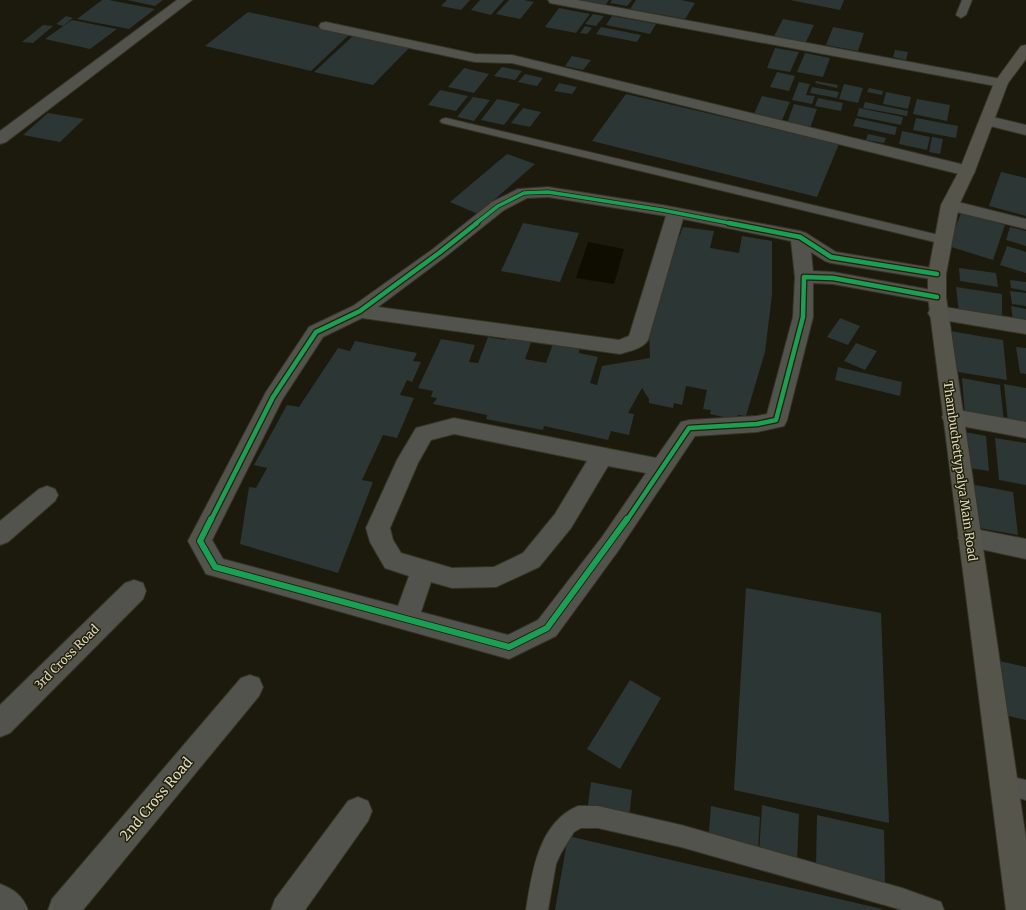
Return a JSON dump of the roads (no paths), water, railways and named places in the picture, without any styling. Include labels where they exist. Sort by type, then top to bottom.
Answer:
[{"type":"main road","name":"Thambuchettypalya Main Road","points":[[1021,910],[937,305],[937,274],[950,205],[967,171],[988,121],[1001,83],[1026,48]]},
{"type":"street","points":[[0,139],[185,0]]},
{"type":"street","points":[[555,0],[1001,83]]},
{"type":"street","points":[[326,26],[475,58],[512,59],[967,171]]},
{"type":"street","points":[[988,121],[1026,130]]},
{"type":"street","points":[[800,237],[804,277],[804,317],[776,420],[757,424],[689,428],[610,544],[547,628],[509,647],[214,567],[200,541],[273,397],[316,332],[360,311],[439,253],[498,206],[524,193],[548,192],[676,213],[800,237],[831,257],[937,274]]},
{"type":"street","points":[[950,205],[1026,224]]},
{"type":"street","points":[[360,311],[620,347],[638,340],[676,213]]},
{"type":"street","points":[[804,277],[833,278],[1026,327]]},
{"type":"street","points":[[953,417],[1026,430]]},
{"type":"street","points":[[602,456],[563,522],[531,560],[496,577],[452,578],[393,561],[382,542],[378,528],[408,460],[424,434],[454,426],[662,468]]},
{"type":"street","points":[[0,535],[47,495]]},
{"type":"street","points":[[970,538],[1026,549]]},
{"type":"street","points":[[406,619],[423,569]]},
{"type":"street","name":"3rd Cross Road","points":[[0,724],[134,591]]},
{"type":"street","name":"2nd Cross Road","points":[[63,910],[250,688]]},
{"type":"street","points":[[286,910],[358,810]]},
{"type":"street","points":[[0,899],[13,910]]},
{"type":"lane","points":[[961,15],[967,0]]},
{"type":"lane","points":[[446,121],[944,240]]},
{"type":"lane","points":[[1004,785],[1026,790]]},
{"type":"lane","points":[[537,910],[545,862],[567,825],[578,817],[598,817],[680,836],[902,899],[933,910]]}]
